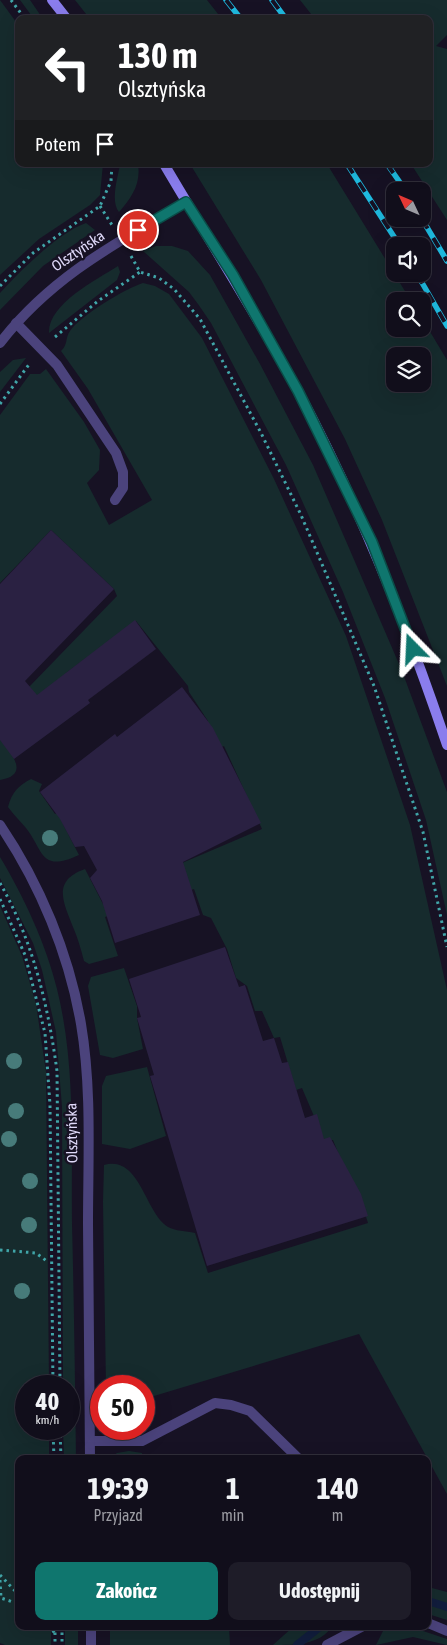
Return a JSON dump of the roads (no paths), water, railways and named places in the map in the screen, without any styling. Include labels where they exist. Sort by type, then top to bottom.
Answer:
[{"type":"main road","points":[[52,0],[64,15]]},
{"type":"main road","points":[[166,167],[233,275],[298,391],[372,542],[427,685],[447,745]]},
{"type":"street","name":"Olsztyńska","points":[[0,343],[16,322],[56,284],[92,257],[186,202]]},
{"type":"street","points":[[16,322],[43,348],[81,397],[116,453],[124,472],[123,488],[115,500]]},
{"type":"street","name":"Olsztyńska","points":[[0,825],[35,884],[50,917],[71,979],[81,1024],[88,1116],[90,1455]]},
{"type":"street","points":[[90,1441],[142,1442],[215,1403],[231,1405],[250,1411],[296,1455]]},
{"type":"street","points":[[431,1624],[447,1631]]},
{"type":"street","points":[[91,1630],[91,1645]]},
{"type":"street","points":[[327,1645],[355,1630]]},
{"type":"waterway","points":[[431,1602],[447,1607]]},
{"type":"waterway","points":[[297,1645],[316,1630]]},
{"type":"railway","points":[[226,0],[238,15]]},
{"type":"railway","points":[[272,0],[283,15]]},
{"type":"railway","points":[[349,167],[394,237]]},
{"type":"railway","points":[[389,167],[400,182]]},
{"type":"railway","points":[[427,228],[447,261]]},
{"type":"railway","points":[[422,282],[447,326]]}]
